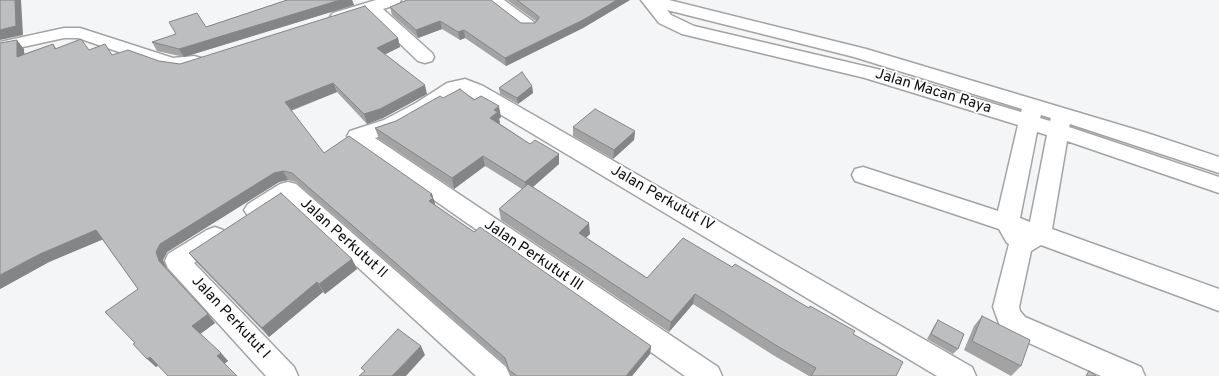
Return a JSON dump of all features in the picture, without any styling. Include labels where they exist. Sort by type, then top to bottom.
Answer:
[{"type":"street","points":[[326,21],[393,0]]},
{"type":"street","points":[[493,0],[529,25]]},
{"type":"street","name":"Jalan Macan Raya","points":[[649,1],[665,19],[688,30],[1031,113],[1219,185]]},
{"type":"street","points":[[372,7],[425,56]]},
{"type":"street","points":[[0,46],[64,33],[80,33],[172,64],[185,65],[206,59]]},
{"type":"street","name":"Jalan Perkutut IV","points":[[357,136],[391,125],[423,108],[454,87],[465,86],[471,88],[962,376]]},
{"type":"street","points":[[1022,234],[1031,113]]},
{"type":"street","points":[[1060,123],[1022,234],[1006,307],[1009,318],[1016,325],[1131,376]]},
{"type":"street","name":"Jalan Macan Raya","points":[[1060,123],[1219,165]]},
{"type":"street","name":"Jalan Perkutut III","points":[[357,136],[708,376]]},
{"type":"street","points":[[863,175],[1022,234],[1219,300]]},
{"type":"street","name":"Jalan Perkutut II","points":[[177,261],[288,190],[496,376]]},
{"type":"street","name":"Jalan Perkutut I","points":[[177,261],[284,376]]},
{"type":"building","points":[[0,0],[15,0],[16,26],[0,30]]},
{"type":"building","points":[[287,0],[340,0],[179,49],[152,42],[176,34],[169,22],[197,13],[206,27]]},
{"type":"building","points":[[407,0],[491,0],[521,23],[535,23],[539,18],[538,16],[517,0],[617,0],[583,20],[505,58],[464,30],[458,32],[440,21],[416,30],[390,7]]},
{"type":"building","points":[[365,6],[398,38],[377,48],[425,85],[380,109],[364,114],[333,83],[285,102],[324,153],[349,136],[432,194],[430,195],[433,198],[429,201],[474,232],[480,227],[651,346],[626,376],[517,376],[509,370],[505,358],[292,173],[283,171],[274,173],[160,244],[156,252],[159,261],[208,314],[192,326],[221,353],[217,356],[237,376],[168,376],[150,357],[147,359],[133,344],[135,343],[105,312],[138,289],[96,230],[40,254],[0,275],[0,43],[17,40],[17,57],[53,44],[55,49],[81,39],[89,50],[105,44],[112,55],[128,50],[159,61],[180,64]]},
{"type":"building","points":[[522,72],[532,86],[517,98],[499,88]]},
{"type":"building","points":[[460,89],[474,100],[481,96],[499,106],[494,110],[498,112],[490,118],[530,144],[535,140],[559,154],[525,182],[483,156],[452,178],[375,128],[396,121],[440,96],[443,98]]},
{"type":"building","points":[[595,109],[635,131],[614,150],[573,127]]},
{"type":"building","points":[[528,184],[589,223],[579,233],[647,278],[683,238],[732,267],[735,264],[809,308],[810,306],[855,331],[853,334],[903,362],[896,376],[811,376],[816,368],[777,346],[695,294],[671,322],[499,209]]},
{"type":"building","points":[[281,193],[352,259],[319,284],[317,282],[262,328],[189,253]]},
{"type":"building","points":[[982,316],[1030,340],[1021,366],[972,341]]},
{"type":"building","points":[[938,320],[964,334],[958,349],[931,334]]},
{"type":"building","points":[[398,329],[421,346],[392,376],[359,376],[365,371],[361,368]]},
{"type":"building","points":[[1089,371],[1096,376],[1086,376]]}]
